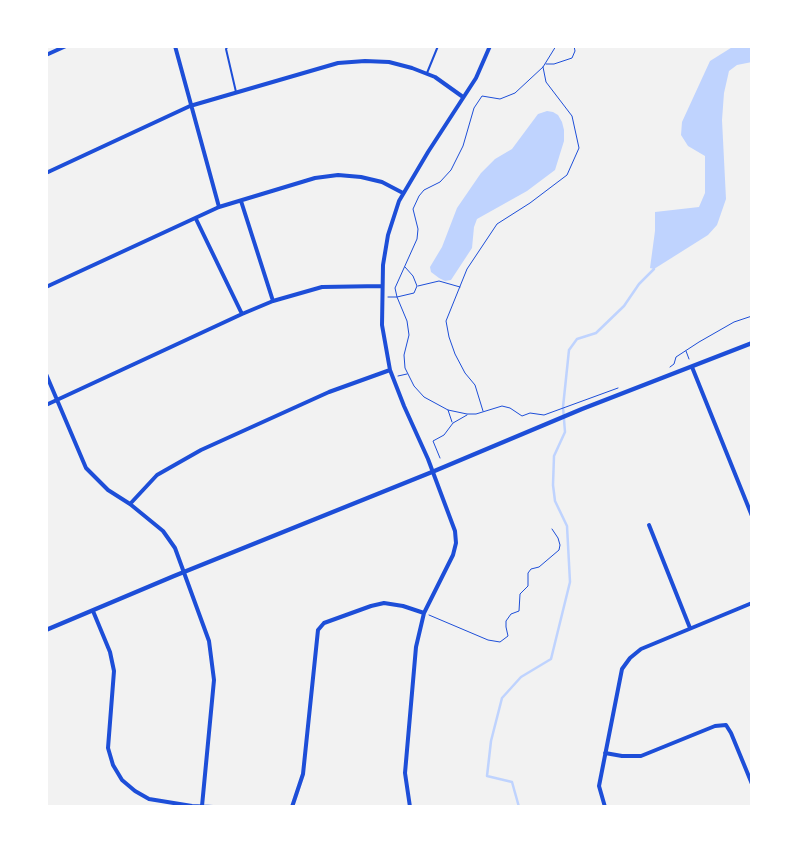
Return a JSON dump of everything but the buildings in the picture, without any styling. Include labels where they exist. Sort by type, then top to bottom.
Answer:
[{"type":"street","points":[[46,55],[66,46]]},
{"type":"street","points":[[175,46],[219,207]]},
{"type":"street","points":[[410,807],[405,773],[416,648],[424,613],[453,555],[456,543],[452,518],[390,370],[382,325],[383,265],[388,235],[399,201],[476,78],[490,46]]},
{"type":"street","points":[[46,173],[190,106],[338,63],[389,62],[427,73],[463,97]]},
{"type":"street","points":[[46,287],[219,207],[315,178],[338,175],[361,177],[382,182],[403,194]]},
{"type":"street","points":[[240,200],[273,301]]},
{"type":"street","points":[[196,218],[242,314]]},
{"type":"street","points":[[46,405],[273,301],[322,287],[382,286]]},
{"type":"street","points":[[46,630],[582,409],[752,343]]},
{"type":"street","points":[[692,367],[752,516]]},
{"type":"street","points":[[130,504],[157,475],[201,450],[329,392],[390,370]]},
{"type":"street","points":[[46,374],[86,468],[108,490],[130,504],[163,531],[175,548],[209,641],[214,680],[202,806]]},
{"type":"street","points":[[649,525],[690,628]]},
{"type":"street","points":[[605,807],[599,786],[622,669],[630,658],[642,649],[752,603]]},
{"type":"street","points":[[292,807],[303,774],[318,630],[324,623],[371,606],[384,604],[403,606],[424,613]]},
{"type":"street","points":[[93,611],[110,652],[114,671],[108,748],[113,765],[122,780],[135,791],[149,799],[213,807]]},
{"type":"street","points":[[605,753],[622,756],[640,756],[716,726],[726,725],[752,784]]},
{"type":"lane","points":[[228,46],[226,49],[236,92]]},
{"type":"lane","points":[[427,73],[438,46]]},
{"type":"path","points":[[556,46],[543,67],[525,85],[510,96],[500,99],[482,96],[474,108],[458,158],[445,178],[423,191],[413,209],[418,234],[396,285],[397,297],[408,328],[409,338],[404,359],[407,374],[414,386],[424,397],[448,410],[467,414],[484,412],[502,406],[510,408],[522,416],[530,413],[544,414],[622,387]]},
{"type":"path","points":[[545,64],[554,64],[572,58],[575,51],[574,46]]},
{"type":"path","points":[[484,412],[478,392],[458,360],[446,327],[446,321],[467,268],[497,224],[530,203],[567,175],[579,148],[572,116],[546,82],[543,67]]},
{"type":"path","points":[[382,296],[397,297],[414,293],[417,286],[413,276],[405,267]]},
{"type":"path","points":[[417,286],[438,282],[460,287]]},
{"type":"path","points":[[669,368],[674,364],[676,357],[734,322],[752,316]]},
{"type":"path","points":[[686,351],[692,367]]},
{"type":"path","points":[[393,378],[407,374]]},
{"type":"path","points":[[448,410],[453,423]]},
{"type":"path","points":[[440,458],[433,441],[444,435],[453,423],[467,414]]},
{"type":"path","points":[[424,613],[488,640],[500,642],[508,636],[506,621],[511,614],[519,611],[520,594],[528,586],[528,573],[532,569],[539,567],[559,550],[558,538],[552,528]]},
{"type":"water","points":[[734,46],[752,46],[752,62],[737,65],[729,71],[724,93],[722,120],[726,199],[717,225],[708,235],[654,269],[650,268],[655,231],[655,212],[699,207],[705,193],[705,156],[688,146],[681,135],[682,122],[710,61]]},
{"type":"water","points":[[547,111],[558,115],[564,130],[564,141],[555,170],[527,191],[477,219],[474,227],[472,248],[451,280],[445,281],[439,278],[431,272],[430,267],[442,247],[457,208],[481,173],[495,159],[512,149],[538,114]]},
{"type":"waterway","points":[[519,807],[512,782],[487,776],[491,741],[502,698],[521,677],[551,659],[570,582],[567,526],[555,501],[553,485],[554,456],[565,432],[563,407],[569,350],[577,339],[596,333],[624,306],[639,284],[654,269]]}]
